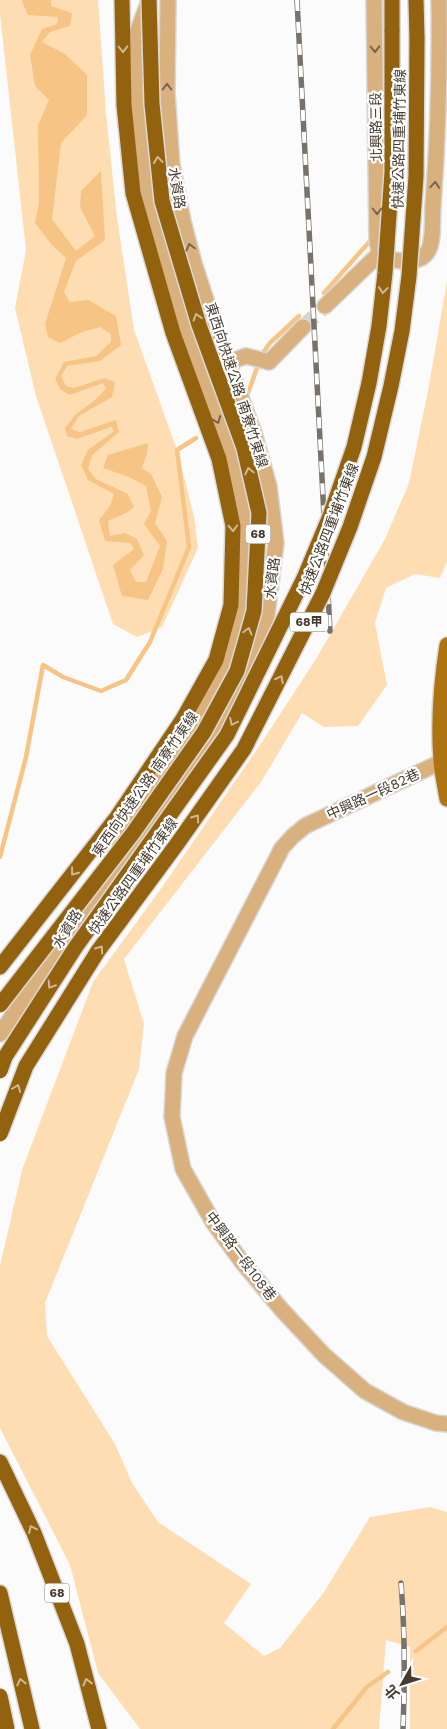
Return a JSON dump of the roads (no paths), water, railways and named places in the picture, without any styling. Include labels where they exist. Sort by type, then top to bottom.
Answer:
[{"type":"highway","name":"東西向快速公路 南寮竹東線","points":[[0,967],[117,817],[183,719],[216,660],[231,605],[234,526],[219,459],[173,333],[133,193],[124,105],[122,0]]},
{"type":"highway","name":"東西向快速公路 南寮竹東線","points":[[0,1005],[133,833],[204,732],[237,671],[254,611],[259,513],[244,448],[199,325],[162,201],[152,104],[150,0]]},
{"type":"highway","name":"快速公路四重埔竹東線","points":[[0,1071],[5,1057],[74,948],[227,735],[305,576],[330,516],[354,447],[369,383],[379,326],[385,273],[392,172],[392,0]]},
{"type":"highway","name":"快速公路四重埔竹東線","points":[[0,1134],[26,1066],[93,959],[244,749],[323,593],[350,527],[374,457],[391,386],[402,331],[409,276],[416,176],[416,0]]},
{"type":"highway","name":"68","points":[[0,1462],[34,1533],[77,1644],[99,1729]]},
{"type":"highway","points":[[0,1593],[32,1729]]},
{"type":"highway","points":[[0,1696],[8,1729]]},
{"type":"main road","points":[[447,645],[442,672],[441,762],[447,799]]},
{"type":"street","name":"水資路","points":[[35,983],[194,716],[228,653],[241,609],[246,556],[246,521],[230,454],[199,373],[170,284],[147,199],[136,88],[136,38],[150,0]]},
{"type":"street","name":"水資路","points":[[0,1034],[142,837],[215,730],[252,662],[267,615],[276,544],[269,486],[254,433],[194,264],[183,221],[172,165],[167,93],[168,0]]},
{"type":"street","name":"北興路三段","points":[[374,0],[377,242],[380,252]]},
{"type":"street","points":[[325,306],[380,252],[390,259],[419,260],[424,257],[430,245],[443,67],[438,0]]},
{"type":"street","points":[[199,373],[246,356],[270,362],[303,327]]},
{"type":"street","name":"中興路一段82巷","points":[[305,826],[441,762]]},
{"type":"street","name":"中興路一段108巷","points":[[305,826],[292,836],[282,848],[185,1036],[174,1073],[172,1117],[183,1169],[213,1222],[242,1262],[282,1310],[324,1355],[365,1391],[403,1412],[436,1423],[447,1424]]},
{"type":"street","points":[[0,1703],[8,1729]]},
{"type":"waterway","points":[[324,293],[370,241]]},
{"type":"waterway","points":[[248,393],[262,354],[270,343],[299,316]]},
{"type":"waterway","points":[[0,857],[26,757],[43,665],[63,677],[101,691],[126,680],[150,642],[189,547],[177,450],[196,438]]},
{"type":"waterway","points":[[416,1651],[447,1627]]},
{"type":"waterway","points":[[333,1729],[367,1687],[388,1672]]},
{"type":"tunnel","points":[[303,327],[325,306]]},
{"type":"railway","points":[[297,0],[330,631]]},
{"type":"railway","points":[[401,1583],[404,1656],[403,1729]]}]
